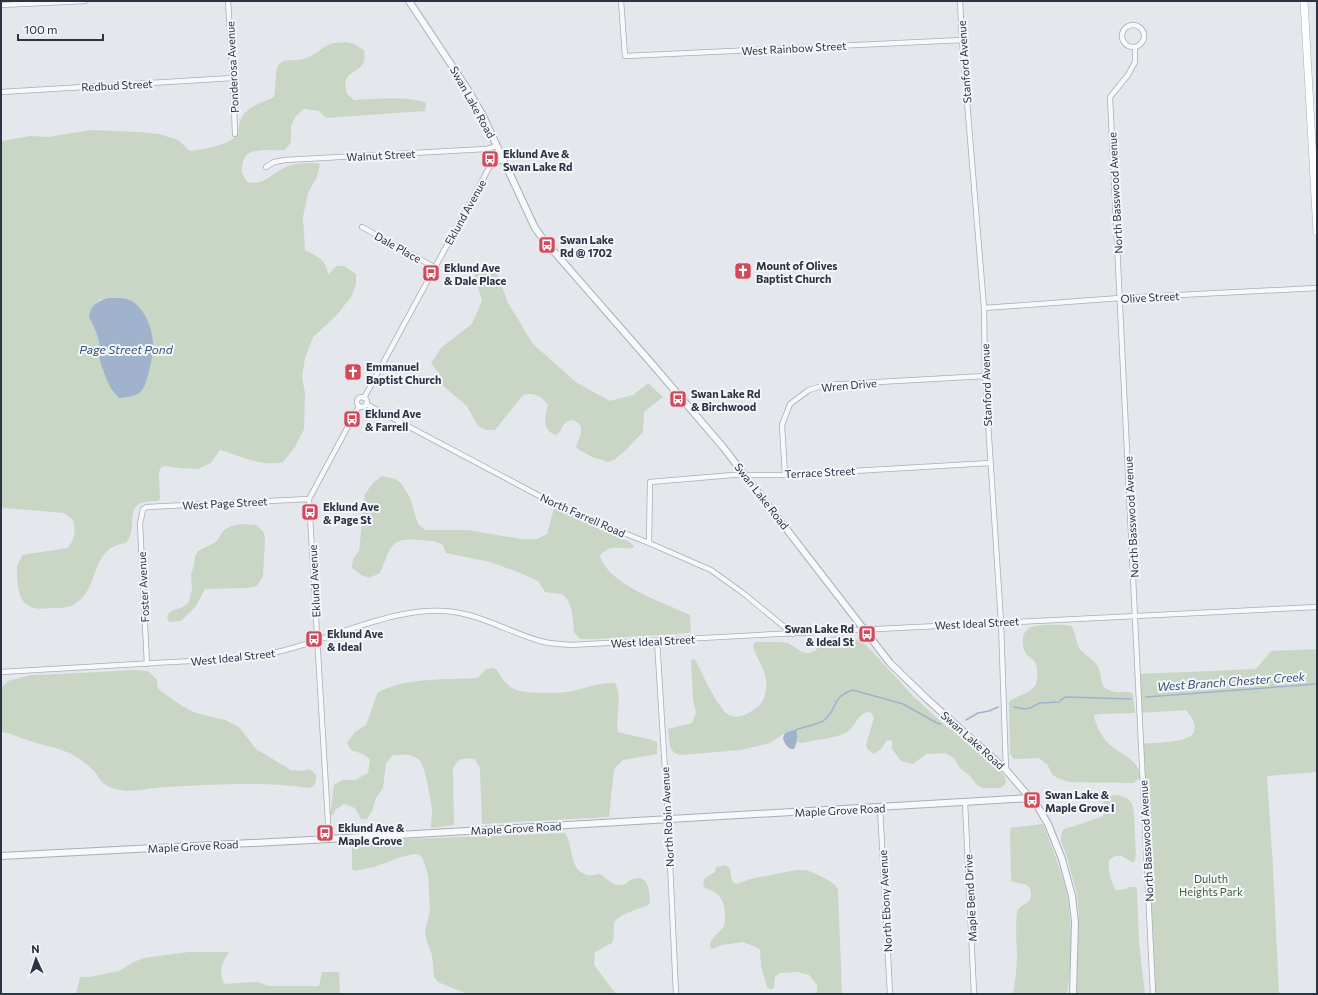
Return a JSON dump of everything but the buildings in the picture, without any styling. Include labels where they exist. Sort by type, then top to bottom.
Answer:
[{"type":"main road","points":[[1304,1],[1317,232]]},
{"type":"street","points":[[1,6],[85,1]]},
{"type":"street","name":"Ponderosa Avenue","points":[[228,1],[235,134]]},
{"type":"street","name":"Swan Lake Road","points":[[409,1],[468,90],[497,146],[535,228],[543,239],[653,365],[745,475],[884,656],[927,699],[1006,770],[1043,814],[1062,859],[1072,896],[1075,922],[1072,994]]},
{"type":"street","name":"West Rainbow Street","points":[[622,1],[625,56],[962,40]]},
{"type":"street","name":"Stanford Avenue","points":[[960,1],[984,308],[985,376],[1000,622],[1006,770]]},
{"type":"street","name":"North Basswood Avenue","points":[[1137,25],[1143,30],[1144,42],[1135,48],[1128,47],[1121,36],[1125,28],[1137,25]]},
{"type":"street","name":"North Basswood Avenue","points":[[1135,48],[1135,62],[1128,75],[1110,97],[1153,994]]},
{"type":"street","name":"Redbud Street","points":[[1,92],[233,78]]},
{"type":"street","name":"Walnut Street","points":[[266,167],[274,162],[285,160],[486,149],[497,146]]},
{"type":"street","name":"Eklund Avenue","points":[[330,839],[309,499],[359,406],[357,404],[359,398],[364,398],[490,166],[503,159]]},
{"type":"street","name":"Dale Place","points":[[362,227],[434,267]]},
{"type":"street","name":"Olive Street","points":[[984,308],[1120,298],[1317,288]]},
{"type":"street","name":"Wren Drive","points":[[785,474],[782,425],[790,404],[809,390],[825,385],[985,376]]},
{"type":"street","points":[[359,406],[364,406],[366,404],[367,402],[364,398]]},
{"type":"street","name":"North Farrell Road","points":[[366,404],[588,520],[649,543],[711,570],[743,593],[793,634]]},
{"type":"street","name":"Terrace Street","points":[[649,543],[650,482],[745,475],[990,463]]},
{"type":"street","name":"West Page Street","points":[[142,510],[147,507],[309,499]]},
{"type":"street","name":"Foster Avenue","points":[[142,510],[140,524],[147,664]]},
{"type":"street","name":"West Ideal Street","points":[[1,672],[223,660],[255,656],[282,651],[392,617],[441,611],[455,612],[473,617],[532,639],[548,643],[570,645],[1136,615],[1317,607]]},
{"type":"street","name":"North Robin Avenue","points":[[657,640],[668,819],[676,994]]},
{"type":"street","name":"Maple Grove Road","points":[[1,856],[330,839],[1031,798]]},
{"type":"street","name":"Maple Bend Drive","points":[[965,802],[974,994]]},
{"type":"street","name":"North Ebony Avenue","points":[[880,807],[890,994]]},
{"type":"green space","points":[[346,42],[354,44],[364,50],[362,65],[347,79],[345,85],[347,94],[354,100],[390,98],[416,100],[425,102],[425,111],[326,118],[319,111],[304,109],[296,116],[291,126],[291,142],[285,150],[263,150],[252,152],[245,157],[242,165],[242,173],[247,182],[253,183],[263,181],[281,169],[289,166],[303,163],[320,164],[317,177],[308,193],[303,217],[305,250],[321,259],[326,266],[328,275],[336,266],[344,266],[356,274],[356,284],[351,297],[336,316],[313,337],[305,358],[302,377],[305,393],[304,429],[295,447],[283,462],[259,462],[220,450],[211,463],[198,469],[165,466],[161,467],[159,472],[160,499],[158,501],[146,502],[138,505],[134,509],[132,529],[126,543],[114,546],[106,552],[96,569],[89,588],[84,596],[70,606],[39,609],[29,606],[21,597],[17,581],[17,567],[22,555],[68,548],[74,535],[74,528],[73,520],[64,513],[5,508],[1,509],[1,141],[30,136],[49,137],[90,130],[159,134],[178,140],[190,151],[220,145],[231,140],[236,135],[242,117],[249,109],[274,97],[276,72],[280,63],[307,58],[330,44]],"holes":[[[108,298],[122,299],[137,395],[132,396],[103,367],[98,352],[98,337],[89,317],[99,300]]]},
{"type":"green space","points":[[494,266],[508,303],[533,344],[577,383],[610,401],[633,395],[648,383],[663,397],[644,412],[643,432],[614,460],[608,462],[592,457],[576,447],[581,430],[579,424],[575,421],[570,420],[566,422],[556,435],[551,433],[545,423],[548,405],[543,399],[534,394],[523,395],[495,430],[486,430],[478,426],[467,406],[442,385],[439,373],[431,363],[442,347],[472,324],[482,301],[473,270]]},
{"type":"green space","points":[[382,476],[395,479],[401,483],[410,498],[418,524],[425,530],[468,530],[521,539],[537,539],[547,534],[554,508],[628,541],[634,546],[633,548],[611,548],[600,556],[605,566],[614,576],[625,584],[653,599],[690,615],[691,630],[689,633],[580,639],[574,632],[572,612],[568,600],[562,594],[545,592],[538,581],[490,562],[446,553],[443,545],[432,541],[410,540],[396,543],[389,551],[380,573],[369,578],[361,575],[352,568],[353,559],[359,551],[365,494],[373,483]]},
{"type":"green space","points":[[244,524],[256,525],[263,531],[265,539],[263,576],[257,586],[248,588],[205,589],[196,606],[181,621],[169,622],[167,616],[171,611],[183,607],[189,602],[192,589],[191,575],[195,556],[198,551],[216,542],[224,530],[231,526]]},
{"type":"green space","points":[[1065,625],[1072,627],[1080,649],[1098,666],[1102,684],[1112,691],[1133,694],[1135,713],[1099,714],[1095,715],[1094,717],[1096,724],[1106,741],[1113,748],[1133,761],[1139,771],[1140,777],[1134,783],[1069,782],[1057,778],[1052,774],[1047,764],[1038,758],[1014,759],[1010,754],[1009,702],[1032,689],[1036,684],[1037,678],[1037,667],[1035,662],[1024,651],[1023,639],[1025,632],[1031,627],[1035,626]]},
{"type":"green space","points":[[840,635],[858,640],[866,645],[914,697],[948,728],[958,733],[1002,773],[1005,777],[1005,784],[1001,788],[983,788],[977,785],[970,776],[960,768],[954,758],[945,753],[926,754],[913,764],[901,761],[892,749],[892,741],[887,740],[882,748],[874,754],[868,750],[866,745],[874,718],[869,712],[859,717],[850,730],[832,738],[799,743],[796,740],[797,734],[794,730],[785,733],[770,743],[741,750],[680,755],[676,754],[671,749],[668,729],[692,723],[696,712],[693,700],[691,660],[695,659],[721,707],[731,716],[738,717],[748,714],[759,706],[762,703],[766,692],[765,676],[753,646],[755,642],[788,643],[802,652],[808,653],[815,651],[824,639]]},
{"type":"green space","name":"Duluth Heights Park","points":[[1317,649],[1317,772],[1267,776],[1279,994],[1153,994],[1142,744],[1183,739],[1191,736],[1195,730],[1194,722],[1186,710],[1140,713],[1138,674],[1256,669],[1271,651]]},
{"type":"green space","points":[[491,668],[496,669],[508,685],[514,689],[525,692],[560,693],[598,684],[615,683],[619,701],[617,720],[618,732],[657,742],[657,754],[623,760],[614,769],[609,817],[482,824],[480,768],[475,759],[462,759],[457,762],[453,768],[454,825],[431,828],[432,809],[424,769],[417,758],[404,755],[393,755],[386,763],[383,788],[376,798],[372,811],[367,819],[361,819],[355,808],[344,804],[335,810],[333,815],[330,815],[334,785],[342,780],[355,780],[368,773],[370,759],[363,754],[351,750],[347,743],[355,732],[366,725],[378,692],[402,684],[427,680],[478,678],[485,670]]},
{"type":"green space","points":[[134,670],[148,671],[157,680],[158,689],[182,706],[196,713],[225,720],[239,727],[256,749],[291,770],[302,771],[310,769],[316,775],[316,782],[309,788],[238,784],[166,787],[132,791],[118,790],[100,780],[90,767],[82,761],[60,749],[1,732],[1,688],[8,681],[31,675]]},
{"type":"green space","points":[[1113,795],[1127,798],[1133,807],[1135,860],[1133,863],[1124,857],[1116,856],[1109,860],[1109,872],[1116,890],[1136,887],[1137,890],[1139,943],[1145,994],[1077,994],[1079,914],[1077,895],[1067,857],[1061,841],[1061,835],[1063,830],[1066,828],[1103,816],[1104,801],[1106,798]]},
{"type":"green space","points":[[1043,824],[1060,870],[1068,898],[1071,940],[1067,994],[1013,994],[1017,962],[1017,913],[1021,907],[1029,901],[1031,894],[1027,885],[1016,883],[1011,880],[1010,832],[1011,828],[1015,827]]},
{"type":"green space","points":[[565,833],[570,844],[574,863],[581,872],[587,875],[600,874],[612,883],[618,885],[624,885],[631,880],[638,878],[645,881],[647,884],[650,902],[647,906],[619,918],[614,924],[612,943],[595,952],[594,965],[616,994],[467,994],[438,982],[434,977],[432,955],[426,939],[425,931],[430,911],[428,875],[423,859],[420,855],[415,854],[401,857],[374,867],[355,871],[352,869],[352,847],[355,841]]},
{"type":"green space","points":[[726,865],[730,869],[732,881],[737,884],[750,879],[796,870],[806,870],[830,881],[835,885],[838,889],[842,994],[813,994],[817,991],[817,985],[809,975],[798,972],[780,973],[775,977],[774,987],[770,989],[767,987],[761,967],[760,950],[758,948],[743,942],[722,945],[712,949],[710,947],[713,938],[724,926],[725,911],[721,898],[715,892],[705,888],[703,883],[705,878],[715,872],[716,867]]},
{"type":"green space","points":[[189,952],[229,952],[224,960],[221,971],[224,984],[258,982],[269,986],[319,986],[322,972],[339,972],[340,994],[76,994],[80,977],[89,977],[119,971],[143,958]]},
{"type":"water","name":"Page Street Pond","points":[[108,298],[123,298],[132,301],[137,305],[148,322],[152,335],[153,351],[148,375],[142,390],[134,396],[118,397],[109,384],[99,356],[98,340],[89,317],[95,304]]},
{"type":"water","points":[[796,730],[797,740],[794,749],[792,749],[787,746],[783,738],[785,733]]},
{"type":"waterway","name":"West Branch Chester Creek","points":[[1146,697],[1317,684]]},
{"type":"waterway","name":"West Branch Chester Creek","points":[[796,730],[823,721],[831,713],[837,700],[841,696],[853,690],[903,704],[941,724]]},
{"type":"waterway","name":"West Branch Chester Creek","points":[[1014,707],[1025,709],[1040,703],[1059,702],[1066,697],[1131,699]]},
{"type":"waterway","name":"West Branch Chester Creek","points":[[966,720],[978,713],[989,711],[998,707]]},
{"type":"place","name":"Eklund Ave & Swan Lake Rd","points":[[490,159]]},
{"type":"place","name":"Swan Lake Rd @ 1702","points":[[547,245]]},
{"type":"place","name":"Mount of Olives Baptist Church","points":[[743,271]]},
{"type":"place","name":"Eklund Ave & Dale Place","points":[[431,273]]},
{"type":"place","name":"Emmanuel Baptist Church","points":[[353,372]]},
{"type":"place","name":"Swan Lake Rd & Birchwood","points":[[678,399]]},
{"type":"place","name":"Eklund Ave & Farrell","points":[[352,419]]},
{"type":"place","name":"Eklund Ave & Page St","points":[[310,512]]},
{"type":"place","name":"Swan Lake Rd & Ideal St","points":[[867,634]]},
{"type":"place","name":"Eklund Ave & Ideal","points":[[314,639]]},
{"type":"place","name":"Swan Lake & Maple Grove I","points":[[1032,800]]},
{"type":"place","name":"Eklund Ave & Maple Grove","points":[[325,833]]}]
